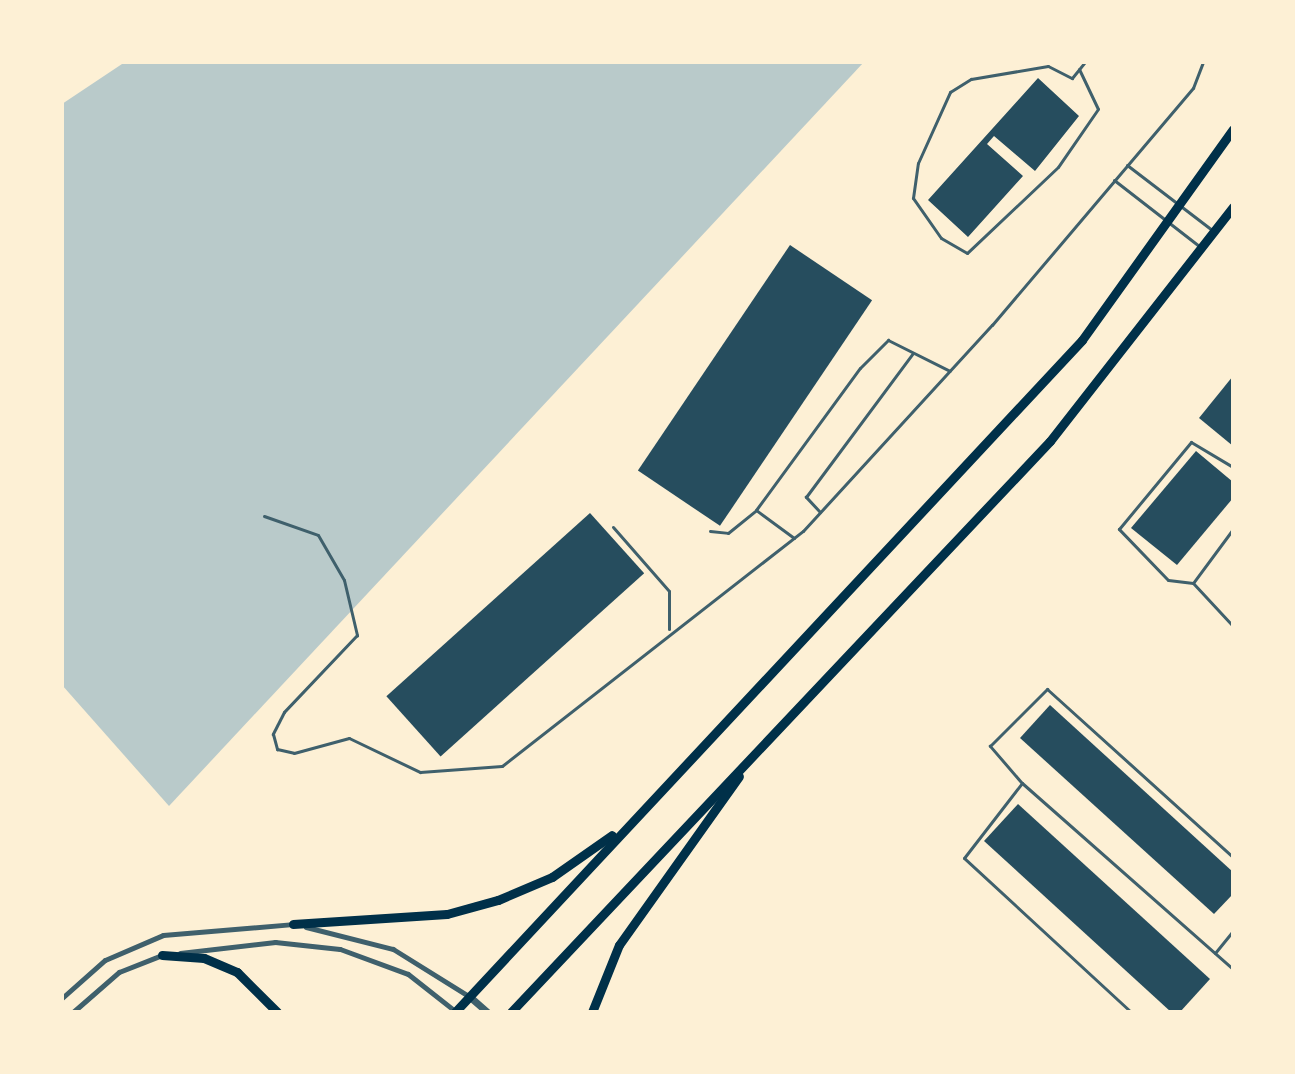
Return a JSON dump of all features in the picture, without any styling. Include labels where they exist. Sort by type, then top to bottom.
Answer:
[{"type":"highway","points":[[456,1012],[628,824],[999,433],[1169,225],[1233,129]]},
{"type":"highway","points":[[511,1012],[1050,441],[1204,249],[1233,207]]},
{"type":"highway","points":[[592,1012],[619,945],[751,756]]},
{"type":"highway","points":[[293,924],[447,914],[498,900],[552,877],[628,824]]},
{"type":"highway","points":[[162,955],[204,958],[237,972],[277,1012]]},
{"type":"street","points":[[62,998],[105,960],[163,935],[293,924],[393,949],[470,997],[487,1012]]},
{"type":"street","points":[[73,1012],[119,972],[162,955],[310,944],[408,974],[456,1012]]},
{"type":"lane","points":[[1079,69],[1098,109],[1058,167],[967,253],[941,238],[913,198],[918,163],[950,92],[971,79],[1048,66],[1072,78],[1079,69],[1085,62]]},
{"type":"lane","points":[[264,516],[318,535],[344,580],[357,635],[284,712],[273,734],[283,753],[349,738],[420,772],[502,766],[669,630],[794,538],[820,512],[950,371],[1193,88],[1203,62]]},
{"type":"lane","points":[[1127,165],[1215,232]]},
{"type":"lane","points":[[1114,180],[1204,249]]},
{"type":"lane","points":[[710,531],[728,533],[756,510],[888,340],[950,371]]},
{"type":"lane","points":[[820,512],[806,497],[913,353]]},
{"type":"lane","points":[[1233,467],[1191,442],[1119,529],[1168,580],[1193,583],[1233,626]]},
{"type":"lane","points":[[756,510],[794,538]]},
{"type":"lane","points":[[613,527],[669,591],[669,630]]},
{"type":"lane","points":[[1193,583],[1233,529]]},
{"type":"lane","points":[[1233,857],[1047,689],[990,746],[1022,783],[1233,969]]},
{"type":"lane","points":[[1022,783],[964,858],[1131,1012]]},
{"type":"lane","points":[[1215,953],[1233,931]]},
{"type":"shaded area","points":[[125,62],[864,62],[169,806],[62,685],[62,104]]},
{"type":"building","points":[[1038,78],[1079,116],[1035,171],[994,136],[987,144],[1023,176],[968,237],[928,200]]},
{"type":"building","points":[[790,245],[872,300],[720,526],[638,470]]},
{"type":"building","points":[[1233,376],[1233,446],[1199,418]]},
{"type":"building","points":[[1196,451],[1233,482],[1233,498],[1177,565],[1131,528]]},
{"type":"building","points":[[590,513],[644,573],[441,757],[386,696]]},
{"type":"building","points":[[1050,705],[1233,872],[1233,894],[1214,914],[1020,738]]},
{"type":"building","points":[[1018,804],[1210,979],[1180,1012],[1171,1012],[984,841]]}]
